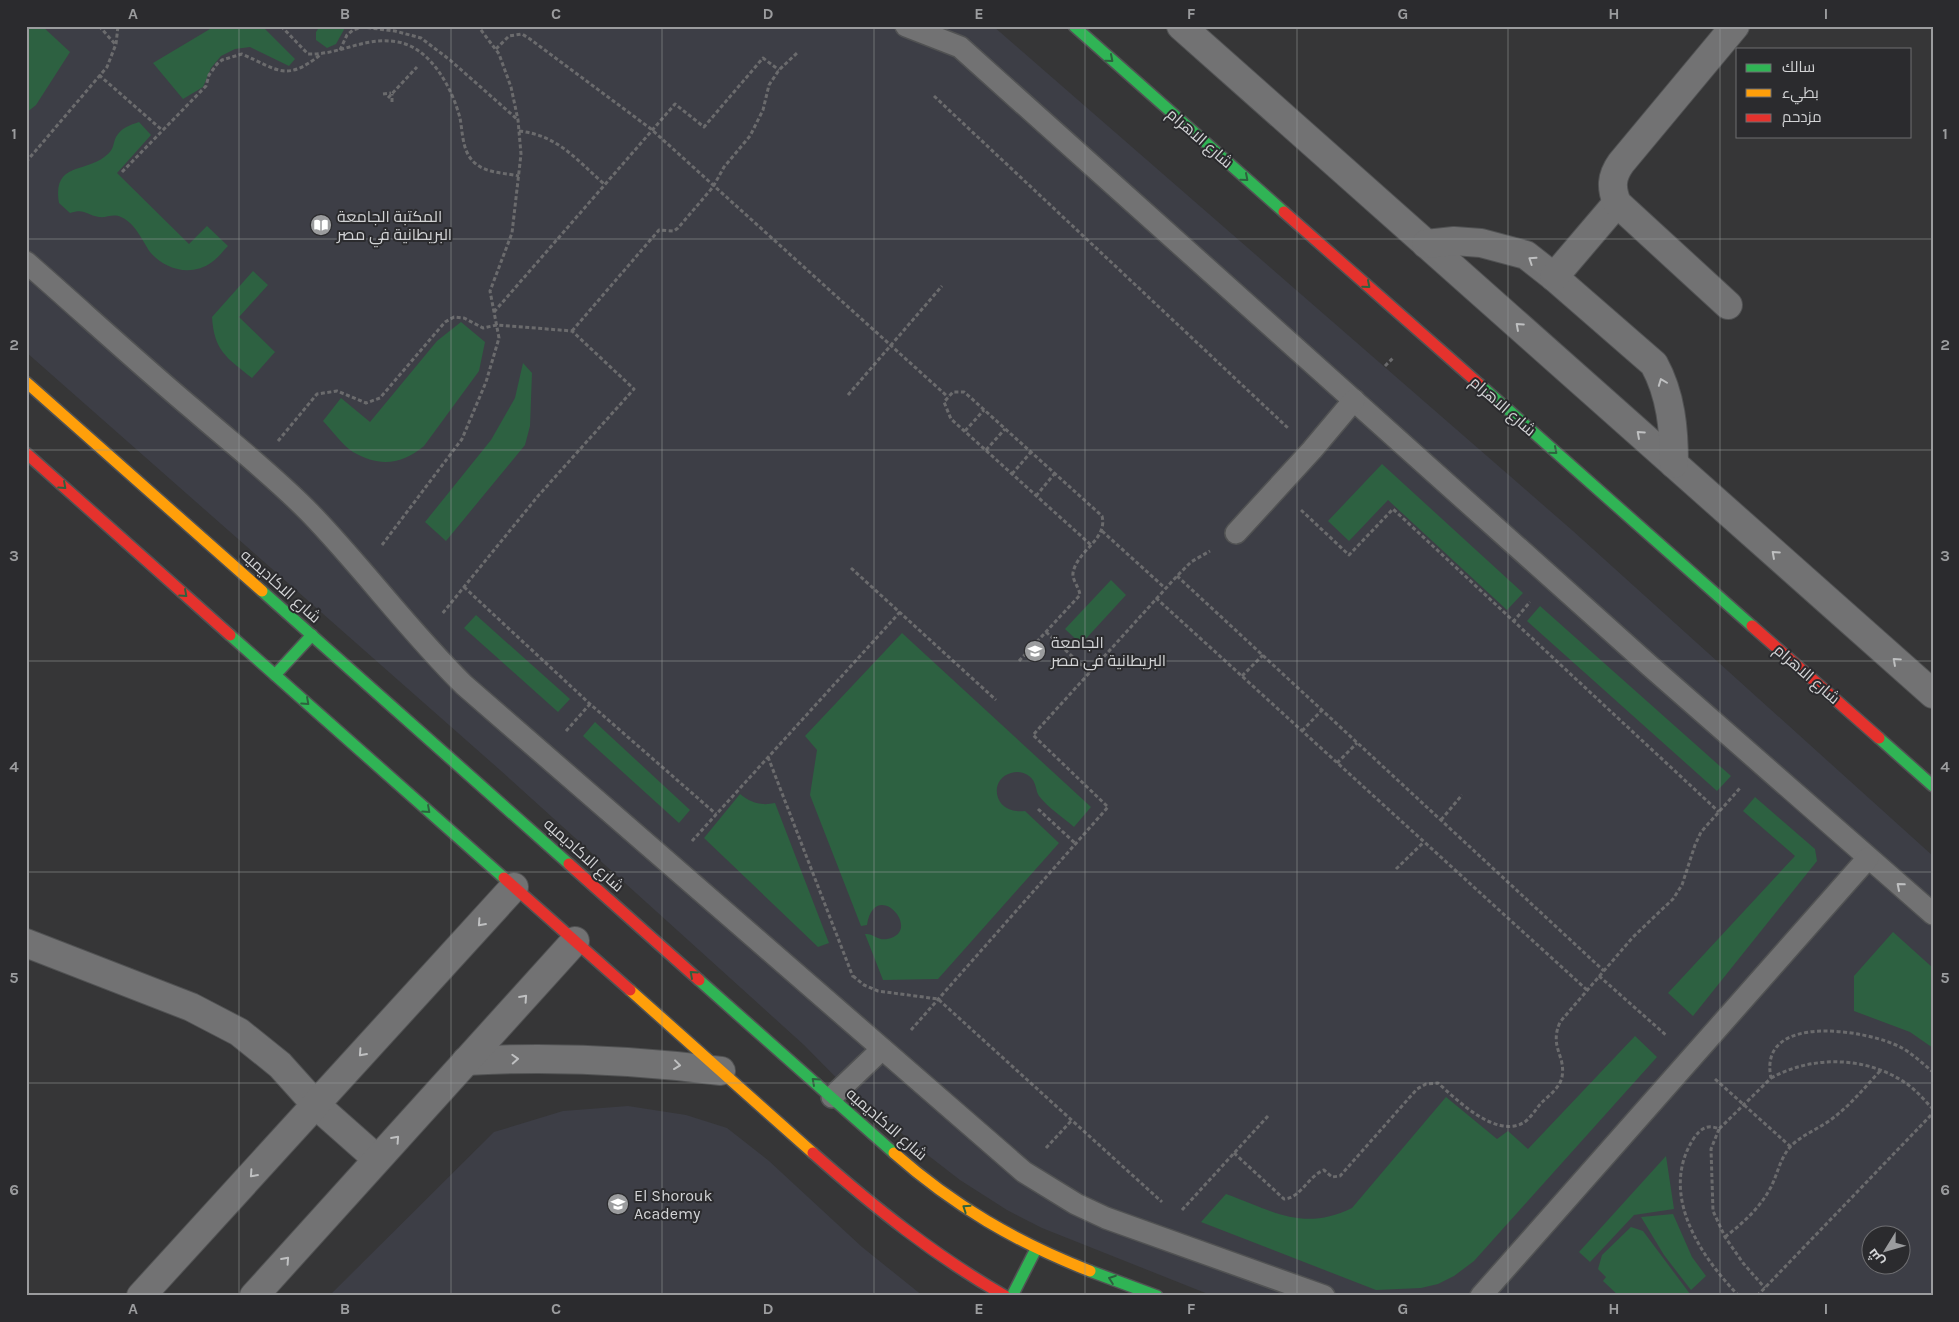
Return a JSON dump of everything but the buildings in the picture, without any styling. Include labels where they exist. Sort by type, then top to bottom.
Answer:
[{"type":"street","name":"شارع الاهرام","points":[[1074,26],[1933,786]]},
{"type":"street","points":[[1181,26],[1933,694]]},
{"type":"street","points":[[1728,305],[1617,203],[1613,193],[1612,182],[1621,163],[1735,26]]},
{"type":"street","points":[[1554,277],[1617,203]]},
{"type":"street","points":[[1426,244],[1454,241],[1481,242],[1526,256],[1554,277],[1654,364],[1663,382],[1672,418],[1674,464]]},
{"type":"street","name":"شارع الاكاديميه","points":[[26,382],[832,1097],[943,1193],[988,1224],[1036,1249],[1157,1296]]},
{"type":"street","points":[[26,453],[911,1237],[959,1270],[1005,1296]]},
{"type":"street","points":[[276,675],[312,636]]},
{"type":"street","points":[[141,1296],[514,887]]},
{"type":"street","points":[[254,1296],[575,941]]},
{"type":"street","points":[[26,943],[191,1007],[239,1032],[280,1065],[316,1105],[377,1159]]},
{"type":"street","points":[[466,1061],[594,1058],[657,1062],[721,1070]]},
{"type":"street","points":[[1012,1296],[1036,1249]]},
{"type":"lane","points":[[906,26],[960,47],[1650,666],[1933,914]]},
{"type":"lane","points":[[26,262],[193,410],[259,465],[309,512],[363,570],[413,631],[464,685],[1024,1172],[1076,1204],[1106,1218],[1324,1296]]},
{"type":"lane","points":[[1236,533],[1276,487],[1312,450],[1354,400]]},
{"type":"lane","points":[[1481,1296],[1868,858]]},
{"type":"lane","points":[[832,1097],[885,1052]]},
{"type":"path","points":[[99,26],[116,44]]},
{"type":"path","points":[[26,162],[107,66],[116,44],[118,26]]},
{"type":"path","points":[[281,26],[308,54],[320,55],[370,40],[400,42],[415,48],[436,68],[446,84],[455,102],[466,153],[474,163],[485,169],[520,176]]},
{"type":"path","points":[[363,570],[462,439],[486,382],[499,338],[490,290],[512,233],[520,176],[519,131],[511,87],[496,49],[478,26]]},
{"type":"path","points":[[340,50],[347,35],[352,30],[362,27],[395,31],[421,38],[450,60],[518,120]]},
{"type":"path","points":[[496,49],[509,36],[522,34],[530,38],[651,129],[948,397]]},
{"type":"path","points":[[572,331],[659,230],[674,231],[678,228],[713,186],[724,167],[750,136],[763,110],[769,85],[779,70],[798,52]]},
{"type":"path","points":[[122,172],[206,86],[212,69],[222,60],[242,54],[280,72],[288,72],[304,68],[320,55]]},
{"type":"path","points":[[494,312],[651,129],[675,104],[704,128],[763,58],[779,70]]},
{"type":"path","points":[[388,98],[417,67]]},
{"type":"path","points":[[99,75],[162,130]]},
{"type":"path","points":[[383,94],[392,93]]},
{"type":"path","points":[[392,93],[392,102]]},
{"type":"path","points":[[934,96],[1312,450]]},
{"type":"path","points":[[519,131],[533,132],[556,142],[604,184]]},
{"type":"path","points":[[848,395],[942,286]]},
{"type":"path","points":[[259,465],[317,394],[337,391],[366,403],[380,398],[449,318],[459,316],[483,328],[497,325],[572,331],[634,388],[538,496],[440,616]]},
{"type":"path","points":[[1019,661],[1080,595],[1073,572],[1079,559],[1091,545],[1102,531],[1102,516],[964,392],[953,392],[944,402],[947,414],[1091,545]]},
{"type":"path","points":[[965,431],[984,410]]},
{"type":"path","points":[[986,450],[1005,429]]},
{"type":"path","points":[[1012,474],[1031,452]]},
{"type":"path","points":[[1036,496],[1055,473]]},
{"type":"path","points":[[1276,487],[1349,555],[1393,509],[1719,812]]},
{"type":"path","points":[[1102,531],[1165,588]]},
{"type":"path","points":[[885,1052],[938,999],[1108,807],[1033,735],[1165,588],[1191,562],[1225,544],[1236,533]]},
{"type":"path","points":[[851,568],[996,700]]},
{"type":"path","points":[[1177,576],[1604,971]]},
{"type":"path","points":[[463,587],[590,704],[716,814]]},
{"type":"path","points":[[1156,598],[1587,990]]},
{"type":"path","points":[[670,864],[900,612]]},
{"type":"path","points":[[1046,632],[1090,673]]},
{"type":"path","points":[[1242,676],[1263,655]]},
{"type":"path","points":[[1302,731],[1322,710]]},
{"type":"path","points":[[1337,762],[1357,743]]},
{"type":"path","points":[[768,758],[853,976],[864,985],[878,991],[938,999],[1163,1203]]},
{"type":"path","points":[[1234,1153],[1284,1199],[1290,1198],[1317,1172],[1324,1170],[1332,1177],[1340,1176],[1417,1088],[1426,1084],[1438,1083],[1466,1108],[1497,1124],[1515,1125],[1524,1122],[1560,1083],[1563,1067],[1556,1046],[1555,1034],[1560,1022],[1633,937],[1673,899],[1682,885],[1701,832],[1762,763]]},
{"type":"path","points":[[1440,820],[1462,795]]},
{"type":"path","points":[[1038,809],[1076,844]]},
{"type":"path","points":[[1396,869],[1424,842]]},
{"type":"path","points":[[828,1003],[853,976]]},
{"type":"path","points":[[1599,976],[1668,1037]]},
{"type":"path","points":[[1772,1078],[1771,1061],[1778,1048],[1796,1034],[1820,1031],[1866,1035],[1885,1041],[1903,1048],[1933,1072]]},
{"type":"path","points":[[1765,1288],[1724,1237],[1713,1211],[1712,1149],[1719,1129],[1772,1078],[1788,1069],[1833,1060],[1881,1070],[1908,1084],[1933,1108]]},
{"type":"path","points":[[1724,1237],[1746,1220],[1763,1200],[1782,1160],[1791,1147],[1807,1133],[1828,1123],[1843,1111],[1881,1070]]},
{"type":"path","points":[[1744,1105],[1791,1147]]},
{"type":"path","points":[[1757,1296],[1933,1112]]},
{"type":"path","points":[[1192,1199],[1268,1116]]},
{"type":"path","points":[[1719,1129],[1708,1126],[1699,1131],[1689,1146],[1683,1162],[1681,1196],[1696,1240],[1708,1262],[1739,1296]]},
{"type":"shaded area","name":"الجامعة البريطانية فى مصر","points":[[26,26],[993,26],[1573,531],[1933,856],[1933,1296],[1213,1296],[1042,1228],[1007,1210],[960,1180],[916,1146],[880,1114],[875,1117],[804,1045],[500,770],[26,352]]},
{"type":"shaded area","name":"El Shorouk Academy","points":[[628,1106],[686,1115],[727,1128],[769,1161],[862,1247],[923,1296],[329,1296],[494,1132],[563,1111]]},
{"type":"green space","points":[[26,26],[42,26],[70,52],[36,105],[26,113]]},
{"type":"green space","points":[[215,26],[264,28],[295,59],[289,66],[250,47],[235,49],[221,56],[211,68],[203,87],[183,99],[153,63]]},
{"type":"green space","points":[[320,26],[346,26],[336,44],[327,48],[316,40],[316,32]]},
{"type":"green space","points":[[139,122],[151,135],[117,173],[189,244],[207,226],[228,246],[204,267],[188,270],[171,267],[150,252],[138,232],[121,217],[115,215],[99,217],[82,212],[70,213],[59,203],[58,190],[61,180],[66,174],[100,160],[110,152],[120,131]]},
{"type":"green space","points":[[253,271],[268,285],[239,317],[275,352],[252,378],[223,353],[213,329],[212,317]]},
{"type":"green space","points":[[461,322],[485,342],[479,371],[424,446],[407,457],[398,460],[381,462],[372,460],[349,449],[323,421],[341,398],[370,422],[437,341]]},
{"type":"green space","points":[[523,363],[532,373],[530,426],[525,445],[446,541],[425,522],[491,440],[515,398]]},
{"type":"green space","points":[[1382,464],[1523,593],[1507,610],[1388,500],[1349,541],[1328,521]]},
{"type":"green space","points":[[1111,580],[1126,595],[1081,644],[1065,629]]},
{"type":"green space","points":[[1540,606],[1731,776],[1717,791],[1527,621]]},
{"type":"green space","points":[[476,615],[570,699],[558,712],[464,628]]},
{"type":"green space","points":[[902,633],[1091,807],[1074,827],[1043,800],[1029,776],[1023,773],[1011,773],[999,782],[997,796],[1000,802],[1006,808],[1014,811],[1025,811],[1059,843],[938,979],[883,980],[865,934],[887,939],[897,934],[901,927],[899,919],[894,911],[887,906],[879,906],[872,911],[867,925],[861,926],[810,795],[817,750],[805,736]]},
{"type":"green space","points":[[595,722],[690,810],[679,823],[583,736]]},
{"type":"green space","points":[[740,794],[756,803],[775,803],[829,943],[818,947],[704,838]]},
{"type":"green space","points":[[1755,797],[1815,849],[1817,861],[1693,1016],[1668,993],[1795,856],[1743,811]]},
{"type":"green space","points":[[1893,932],[1933,968],[1933,1048],[1910,1032],[1854,1011],[1854,976]]},
{"type":"green space","points":[[1635,1036],[1657,1057],[1474,1261],[1454,1276],[1438,1284],[1421,1288],[1376,1290],[1201,1222],[1226,1194],[1274,1212],[1303,1219],[1334,1215],[1352,1208],[1446,1097],[1497,1139],[1508,1131],[1528,1149]]},
{"type":"green space","points":[[1666,1156],[1674,1209],[1634,1215],[1590,1262],[1579,1252]]},
{"type":"green space","points":[[1673,1214],[1692,1257],[1706,1276],[1691,1290],[1664,1255],[1641,1217]]},
{"type":"green space","points":[[1631,1227],[1643,1231],[1690,1294],[1688,1296],[1619,1296],[1603,1281],[1606,1277],[1598,1269],[1602,1255]]},
{"type":"traffic: fast","points":[[1074,26],[1284,212]]},
{"type":"traffic: fast","points":[[1479,384],[1752,626]]},
{"type":"traffic: fast","points":[[262,591],[569,864]]},
{"type":"traffic: fast","points":[[230,635],[504,878]]},
{"type":"traffic: fast","points":[[275,675],[312,635]]},
{"type":"traffic: fast","points":[[1879,738],[1933,786]]},
{"type":"traffic: fast","points":[[699,980],[894,1153]]},
{"type":"traffic: fast","points":[[1012,1296],[1036,1249]]},
{"type":"traffic: fast","points":[[1090,1271],[1157,1296]]},
{"type":"traffic: slow","points":[[26,382],[262,591]]},
{"type":"traffic: slow","points":[[630,990],[813,1153]]},
{"type":"traffic: slow","points":[[894,1153],[940,1190],[987,1221],[1037,1248],[1090,1271]]},
{"type":"traffic: jam","points":[[1284,212],[1479,384]]},
{"type":"traffic: jam","points":[[26,453],[230,635]]},
{"type":"traffic: jam","points":[[1752,626],[1879,738]]},
{"type":"traffic: jam","points":[[569,864],[699,980]]},
{"type":"traffic: jam","points":[[504,878],[630,990]]},
{"type":"traffic: jam","points":[[813,1153],[906,1230],[979,1281],[1005,1296]]},
{"type":"place","name":"المكتبة الجامعة البريطانية في مصر","points":[[321,225]]},
{"type":"place","name":"الجامعة البريطانية فى مصر","points":[[1035,651]]},
{"type":"place","name":"El Shorouk Academy","points":[[618,1204]]}]
